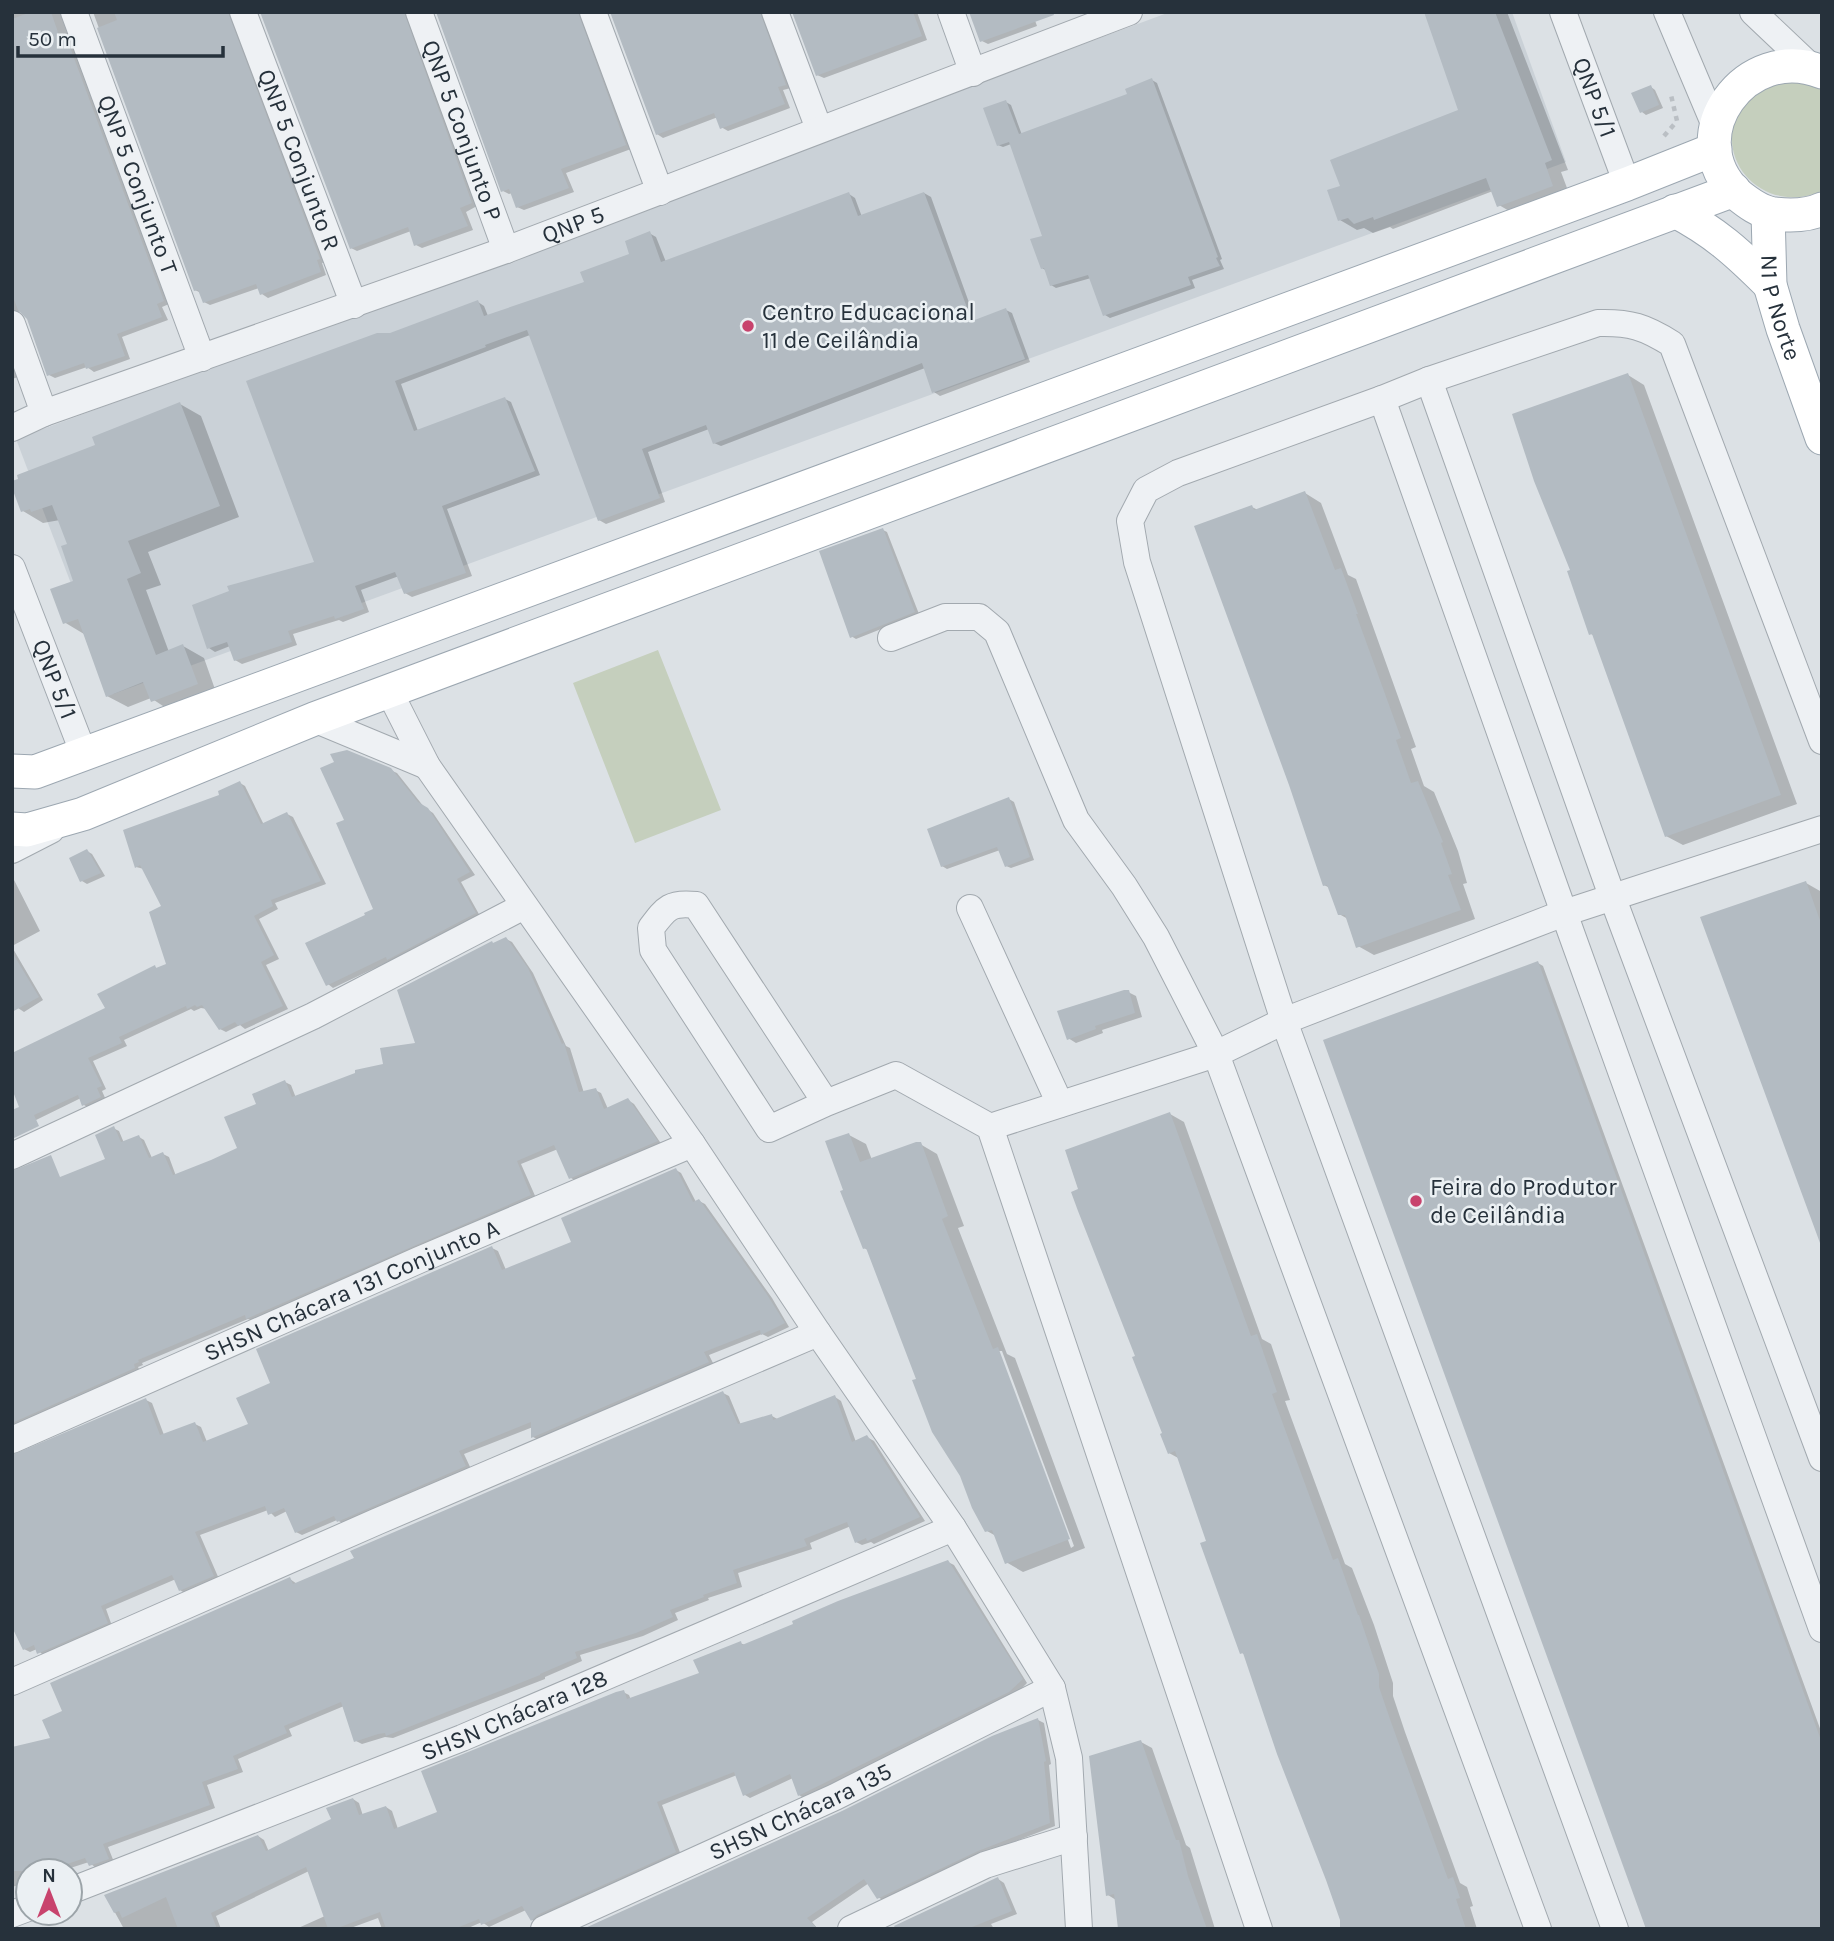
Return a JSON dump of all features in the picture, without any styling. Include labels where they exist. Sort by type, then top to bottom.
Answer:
[{"type":"main road","points":[[1816,69],[1785,65],[1760,71],[1740,85],[1724,104],[1716,139],[1718,164],[1734,190],[1755,207],[1768,213],[1793,216],[1822,209]]},
{"type":"main road","points":[[12,771],[35,772],[83,752],[1628,184],[1716,139]]},
{"type":"main road","points":[[12,829],[27,830],[82,814],[314,719],[1734,190]]},
{"type":"main road","points":[[1675,211],[1708,228],[1770,285]]},
{"type":"main road","name":"N1 P Norte","points":[[1768,213],[1770,285],[1783,330],[1822,438]]},
{"type":"street","name":"QNP 5 Conjunto T","points":[[74,12],[202,358]]},
{"type":"street","name":"QNP 5 Conjunto R","points":[[243,12],[354,305]]},
{"type":"street","name":"QNP 5 Conjunto P","points":[[419,12],[506,250]]},
{"type":"street","points":[[593,12],[660,192]]},
{"type":"street","points":[[775,12],[819,129]]},
{"type":"street","points":[[951,12],[973,73]]},
{"type":"street","name":"QNP 5/1","points":[[1563,12],[1628,184]]},
{"type":"street","points":[[1667,12],[1716,139]]},
{"type":"street","points":[[1753,12],[1816,69]]},
{"type":"street","name":"QNP 5","points":[[12,428],[44,413],[506,250],[1125,13]]},
{"type":"street","points":[[1615,1929],[1284,1021],[1137,562],[1130,520],[1146,490],[1178,473],[1429,380],[1598,323],[1623,322],[1649,330],[1672,344],[1822,741]]},
{"type":"street","points":[[12,324],[44,413]]},
{"type":"street","points":[[1429,380],[1612,896],[1822,1458]]},
{"type":"street","points":[[1382,399],[1822,1629]]},
{"type":"street","name":"QNP 5/1","points":[[12,568],[83,752]]},
{"type":"street","points":[[891,639],[945,617],[979,617],[997,632],[1076,820],[1124,886],[1156,937],[1216,1054],[1538,1929]]},
{"type":"street","points":[[389,691],[427,766],[692,1144],[953,1528],[1052,1688],[1069,1758],[1079,1929]]},
{"type":"street","points":[[314,719],[427,766]]},
{"type":"street","points":[[12,850],[82,814]]},
{"type":"street","points":[[990,1127],[1216,1054],[1284,1021],[1564,913],[1822,829]]},
{"type":"street","points":[[826,1103],[696,905],[680,903],[665,909],[651,928],[653,950],[769,1129],[896,1076],[990,1127],[1259,1929]]},
{"type":"street","points":[[12,1156],[313,1016],[524,906]]},
{"type":"street","points":[[970,908],[1060,1104]]},
{"type":"street","name":"SHSN Chácara 131 Conjunto A","points":[[12,1440],[419,1260],[692,1144]]},
{"type":"street","points":[[12,1682],[376,1522],[818,1333]]},
{"type":"street","name":"SHSN Chácara 128","points":[[84,1886],[462,1738],[953,1528]]},
{"type":"street","name":"SHSN Chácara 135","points":[[544,1929],[835,1797],[1052,1688]]},
{"type":"street","points":[[851,1929],[985,1865],[1074,1837]]},
{"type":"shaded area","points":[[1170,12],[1512,12],[1566,162],[113,694],[16,439]]},
{"type":"green space","points":[[1779,80],[1822,87],[1822,191],[1799,197],[1777,195],[1758,187],[1744,173],[1735,156],[1732,136],[1737,115],[1751,95]]},
{"type":"green space","points":[[658,650],[721,810],[635,843],[573,683]]},
{"type":"building","points":[[31,12],[51,12],[61,41],[67,39],[164,301],[157,304],[162,317],[117,334],[125,356],[86,369],[84,363],[47,376],[27,319],[18,310],[12,294],[12,19]]},
{"type":"building","points":[[114,12],[228,12],[320,259],[317,260],[321,272],[260,295],[256,284],[203,303],[198,290],[194,291],[97,28],[117,20]]},
{"type":"building","points":[[260,12],[404,12],[472,203],[460,208],[468,226],[414,246],[408,227],[350,249]]},
{"type":"building","points":[[436,12],[578,12],[626,145],[561,169],[569,188],[516,208],[509,189],[501,192]]},
{"type":"building","points":[[610,12],[760,12],[786,85],[778,87],[785,104],[720,129],[714,113],[656,135]]},
{"type":"building","points":[[792,12],[913,12],[922,36],[816,76]]},
{"type":"building","points":[[969,12],[1053,12],[1054,15],[980,42]]},
{"type":"building","points":[[1424,12],[1495,12],[1552,160],[1545,163],[1553,186],[1497,207],[1486,178],[1374,220],[1373,217],[1354,224],[1348,218],[1338,221],[1327,190],[1340,186],[1330,160],[1458,110]]},
{"type":"building","points":[[1152,78],[1220,266],[1188,277],[1191,285],[1103,316],[1088,275],[1050,286],[1030,239],[1042,236],[1009,142],[997,146],[983,108],[1006,100],[1019,134],[1127,94],[1125,89]]},
{"type":"building","points":[[1651,85],[1659,105],[1640,113],[1631,93]]},
{"type":"building","points":[[849,192],[858,216],[924,192],[972,321],[1006,308],[1025,359],[932,393],[922,363],[713,444],[706,425],[642,449],[660,498],[598,521],[527,330],[395,381],[414,431],[505,397],[535,471],[442,506],[466,573],[404,594],[395,572],[355,586],[364,609],[288,631],[292,642],[234,661],[227,642],[207,649],[192,605],[229,591],[227,586],[314,562],[246,381],[377,333],[390,333],[478,300],[484,316],[584,282],[580,272],[629,254],[625,241],[650,231],[661,262]]},
{"type":"building","points":[[1628,373],[1781,795],[1665,837],[1592,634],[1589,635],[1567,571],[1570,570],[1534,481],[1512,414]]},
{"type":"building","points":[[180,402],[220,506],[128,541],[141,573],[127,579],[156,655],[183,644],[198,684],[151,702],[143,682],[106,697],[78,619],[63,624],[50,589],[73,581],[61,546],[67,544],[52,505],[31,512],[30,509],[21,512],[12,481],[18,479],[17,475],[95,445],[92,437]]},
{"type":"building","points":[[1305,491],[1335,570],[1341,568],[1401,738],[1396,740],[1411,783],[1418,781],[1443,842],[1441,843],[1452,874],[1448,875],[1461,910],[1356,948],[1345,915],[1338,915],[1327,885],[1323,886],[1194,526],[1252,505],[1254,510]]},
{"type":"building","points":[[883,528],[915,612],[850,638],[819,551]]},
{"type":"building","points":[[347,750],[391,768],[418,802],[428,808],[470,872],[457,879],[476,913],[387,960],[386,957],[326,986],[305,943],[373,909],[336,823],[344,820],[320,768],[334,762],[330,754]]},
{"type":"building","points":[[240,781],[261,824],[287,812],[321,881],[271,900],[273,906],[254,916],[274,955],[261,962],[283,1006],[238,1026],[235,1022],[219,1030],[202,1005],[187,1009],[186,1006],[119,1037],[122,1043],[88,1058],[102,1086],[97,1088],[101,1097],[82,1106],[78,1095],[34,1115],[39,1126],[12,1139],[12,1110],[19,1107],[12,1089],[12,1053],[105,1008],[97,994],[155,965],[156,968],[166,964],[149,912],[161,906],[140,865],[135,868],[123,830],[219,795],[218,791]]},
{"type":"building","points":[[1009,797],[1030,857],[1005,867],[997,847],[941,867],[927,829]]},
{"type":"building","points":[[87,849],[101,873],[80,882],[69,858]]},
{"type":"building","points":[[1806,881],[1822,926],[1820,1243],[1700,917]]},
{"type":"building","points":[[506,937],[528,968],[562,1044],[564,1043],[579,1092],[596,1088],[604,1109],[628,1098],[658,1141],[569,1179],[554,1145],[517,1161],[531,1195],[246,1319],[245,1315],[138,1360],[139,1362],[134,1364],[135,1368],[12,1423],[12,1171],[51,1155],[60,1177],[105,1159],[95,1135],[114,1126],[121,1142],[139,1135],[149,1158],[163,1152],[173,1175],[237,1148],[224,1117],[256,1104],[252,1094],[285,1080],[292,1097],[355,1073],[355,1070],[383,1064],[380,1048],[415,1043],[397,990],[492,941],[493,943]]},
{"type":"building","points":[[12,952],[39,997],[12,1012]]},
{"type":"building","points":[[1538,961],[1822,1743],[1822,1929],[1646,1929],[1323,1040]]},
{"type":"building","points":[[1129,990],[1135,1013],[1095,1026],[1096,1029],[1067,1040],[1057,1011]]},
{"type":"building","points":[[1170,1112],[1251,1336],[1257,1334],[1277,1392],[1272,1394],[1333,1560],[1338,1558],[1359,1615],[1379,1674],[1379,1687],[1391,1722],[1448,1879],[1453,1877],[1460,1898],[1456,1899],[1466,1929],[1340,1929],[1340,1920],[1326,1880],[1200,1543],[1206,1541],[1175,1451],[1168,1454],[1132,1357],[1135,1356],[1071,1192],[1078,1189],[1065,1150]]},
{"type":"building","points":[[849,1133],[860,1162],[921,1142],[948,1216],[942,1219],[993,1349],[998,1347],[1070,1539],[1005,1564],[992,1530],[985,1532],[960,1476],[932,1432],[912,1380],[916,1379],[866,1248],[863,1249],[840,1191],[843,1190],[825,1141]]},
{"type":"building","points":[[676,1168],[693,1202],[699,1199],[785,1323],[761,1335],[760,1330],[704,1352],[709,1362],[531,1438],[531,1422],[459,1451],[466,1466],[337,1522],[334,1516],[295,1533],[284,1508],[268,1515],[265,1506],[195,1532],[214,1576],[179,1591],[172,1575],[101,1606],[108,1623],[37,1654],[34,1645],[23,1650],[12,1627],[12,1455],[146,1398],[160,1435],[195,1422],[203,1442],[248,1424],[236,1398],[270,1383],[256,1349],[492,1246],[502,1270],[571,1242],[561,1218]]},
{"type":"building","points":[[723,1391],[738,1424],[772,1414],[773,1420],[835,1395],[852,1442],[867,1435],[920,1517],[867,1541],[866,1538],[855,1543],[847,1522],[804,1539],[807,1546],[733,1570],[737,1583],[670,1610],[673,1617],[636,1633],[575,1652],[577,1658],[540,1675],[386,1736],[385,1733],[378,1734],[354,1742],[341,1702],[284,1726],[287,1733],[233,1756],[238,1769],[202,1782],[210,1805],[103,1844],[109,1859],[89,1866],[84,1857],[14,1857],[12,1871],[12,1747],[50,1738],[42,1720],[62,1711],[50,1683],[290,1577],[293,1584],[354,1558],[350,1551]]},
{"type":"building","points":[[948,1560],[1023,1679],[1009,1692],[798,1796],[790,1774],[743,1796],[734,1772],[657,1802],[676,1852],[537,1915],[531,1921],[522,1906],[481,1925],[479,1919],[454,1929],[386,1929],[380,1912],[335,1929],[328,1929],[306,1867],[211,1913],[217,1929],[178,1929],[166,1897],[122,1918],[119,1911],[114,1913],[104,1895],[258,1835],[266,1851],[331,1819],[326,1808],[353,1798],[359,1815],[386,1806],[394,1829],[437,1812],[421,1771],[616,1692],[624,1690],[627,1699],[699,1673],[693,1660],[741,1641],[742,1645],[793,1624],[792,1621],[838,1601]]},
{"type":"building","points":[[1038,1718],[1046,1761],[1050,1823],[978,1851],[877,1899],[864,1879],[807,1918],[818,1929],[583,1929],[842,1811],[992,1736]]},
{"type":"building","points":[[1141,1740],[1176,1840],[1179,1840],[1188,1876],[1207,1929],[1118,1929],[1114,1894],[1106,1896],[1089,1756]]},
{"type":"building","points":[[998,1877],[1012,1911],[967,1929],[896,1929],[894,1926]]},
{"type":"place","name":"Centro Educacional 11 de Ceilândia","points":[[748,326]]},
{"type":"place","name":"Feira do Produtor de Ceilândia","points":[[1416,1201]]}]
